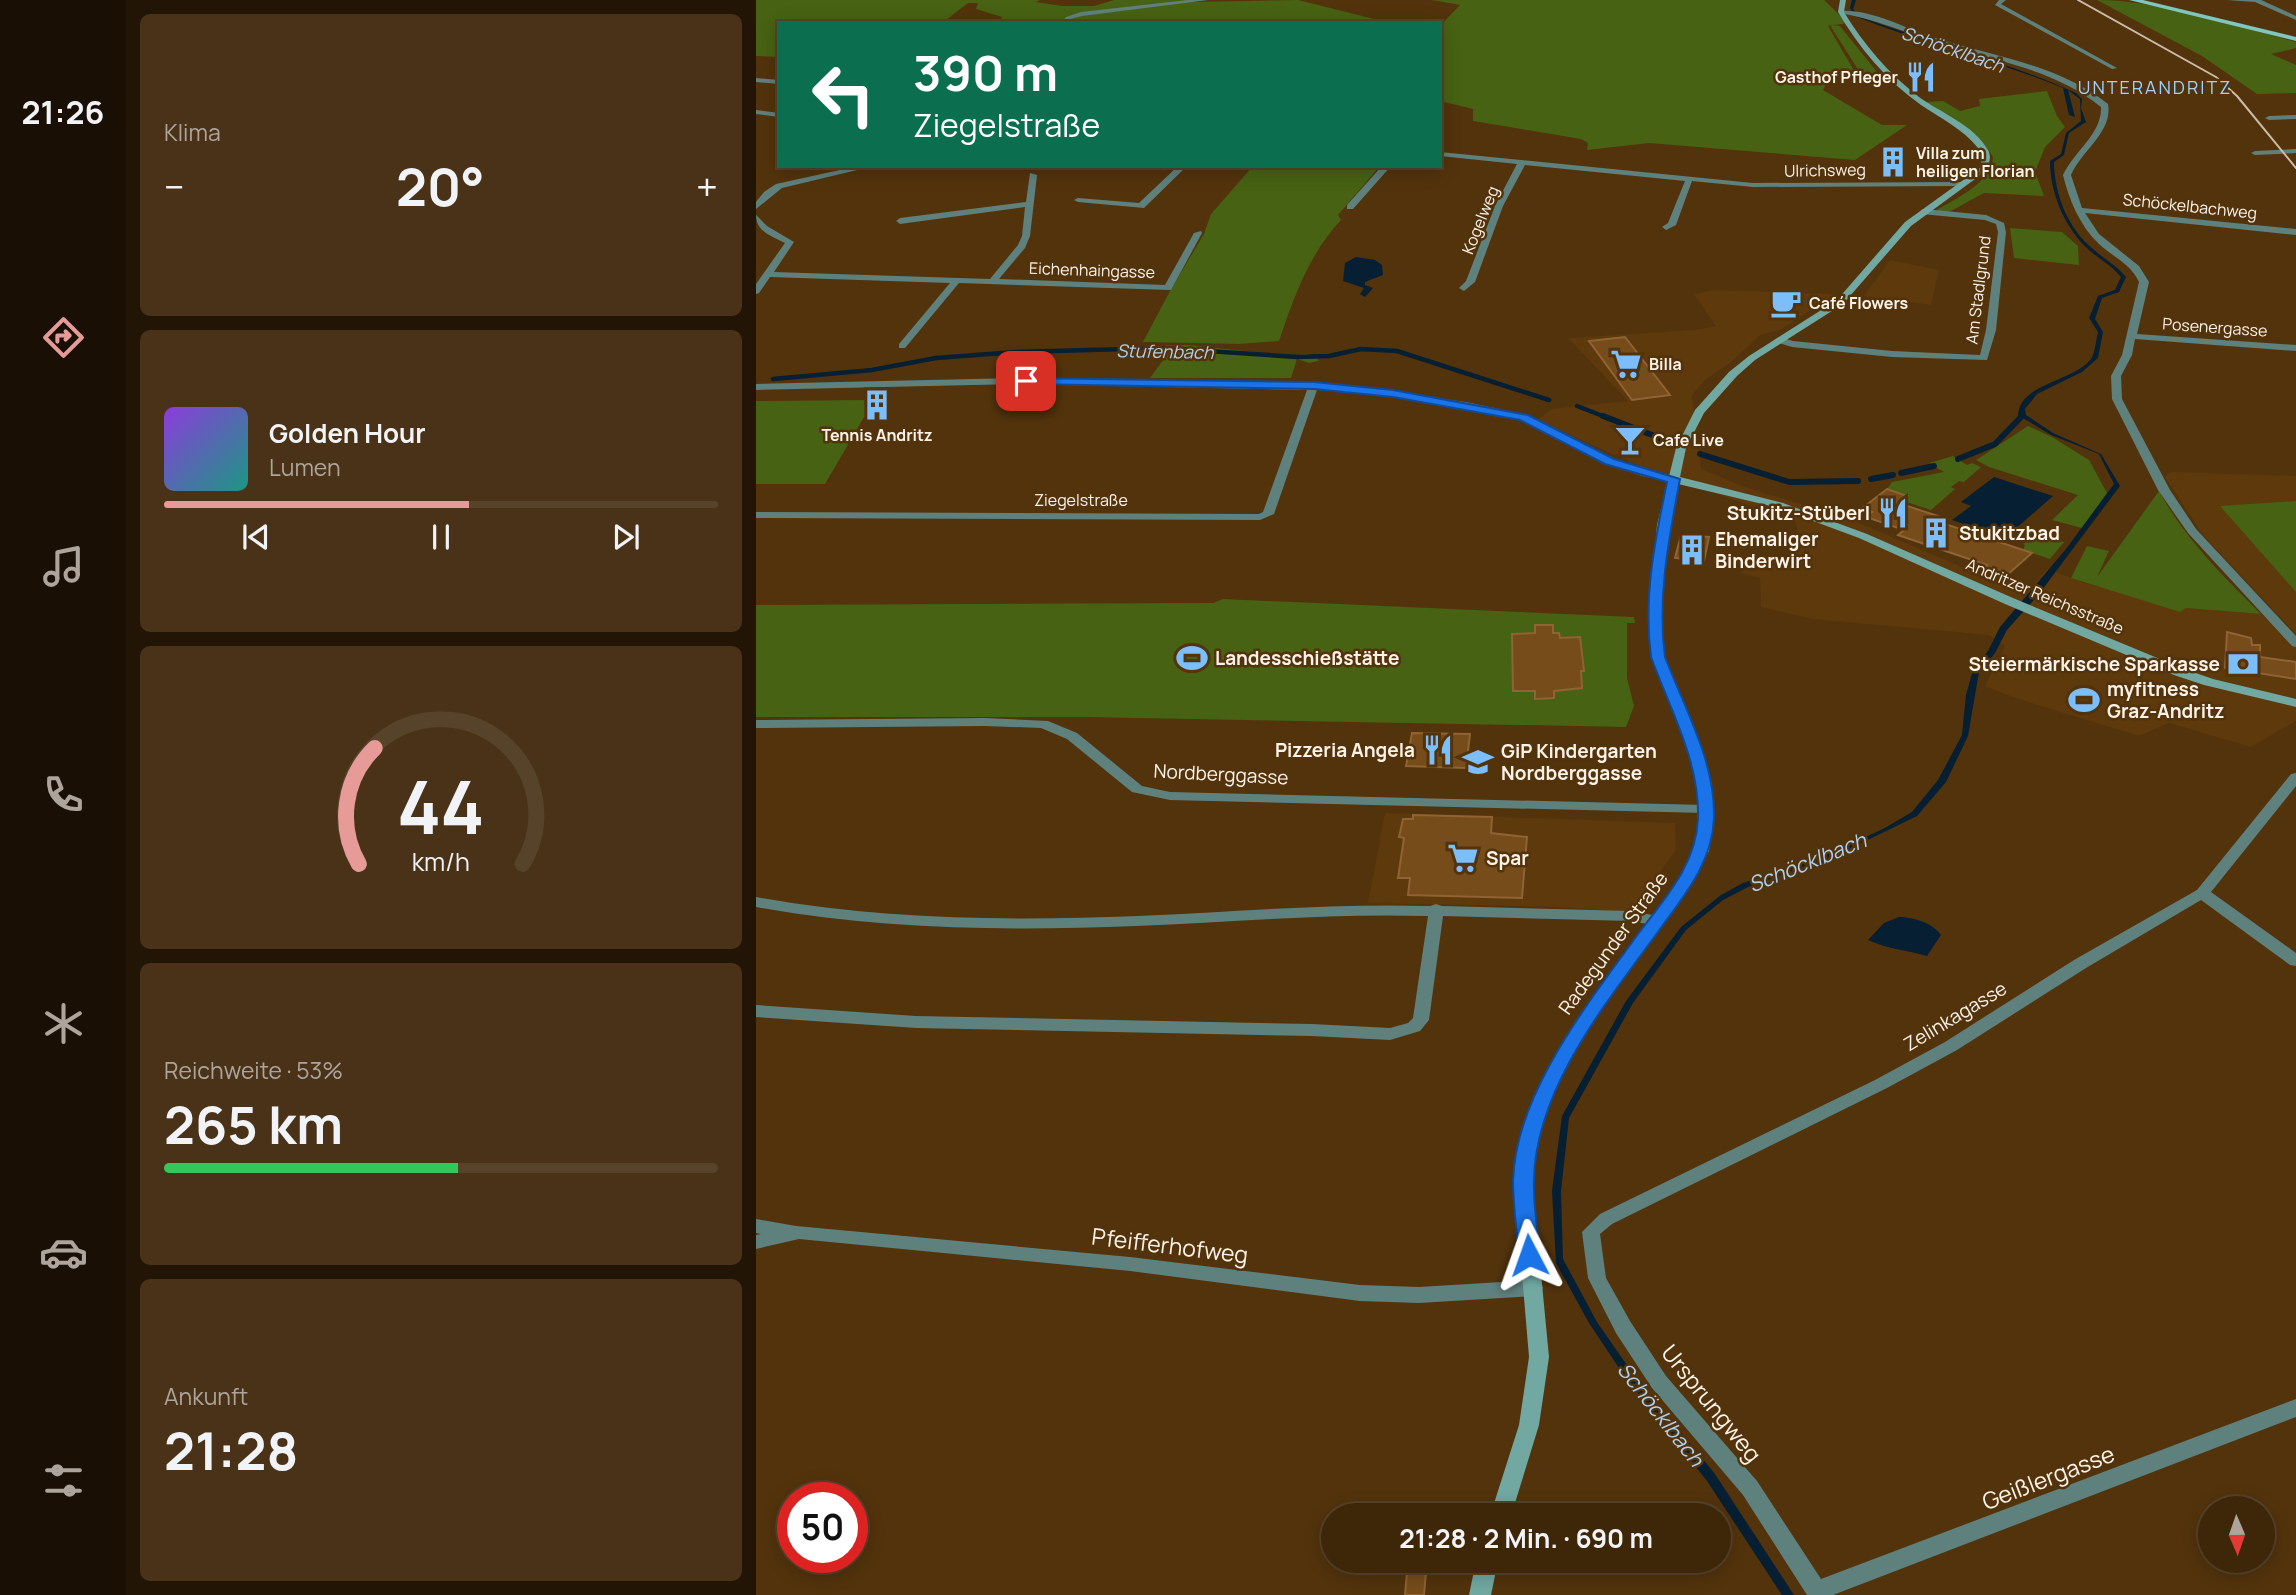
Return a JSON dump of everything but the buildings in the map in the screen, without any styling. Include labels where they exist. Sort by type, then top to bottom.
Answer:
[{"type":"main road","points":[[1673,479],[1681,448],[1699,412],[1733,374],[1779,340],[1840,302],[1898,235],[1924,212],[1983,169],[1986,155],[1982,148],[1957,126],[1904,88],[1855,35],[1843,0]]},
{"type":"main road","points":[[2133,0],[2296,36]]},
{"type":"main road","points":[[2154,0],[2296,36]]},
{"type":"main road","name":"Andritzer Reichsstraße","points":[[1673,479],[1779,505],[1863,536],[2034,612],[2208,682],[2296,703]]},
{"type":"main road","name":"Radegunder Straße","points":[[1504,1503],[1529,1425],[1539,1357],[1523,1180],[1530,1139],[1544,1096],[1580,1027],[1686,881],[1702,850],[1705,809],[1699,759],[1658,657],[1655,638],[1657,568],[1673,479]]},
{"type":"main road","points":[[1480,1595],[1484,1573]]},
{"type":"street","points":[[1066,21],[1081,14],[1205,0]]},
{"type":"street","points":[[2003,0],[1997,4],[2114,68]]},
{"type":"street","points":[[2230,0],[2256,0],[2296,18]]},
{"type":"street","points":[[1849,12],[2036,71],[2091,93],[2105,106],[2106,121],[2099,135],[2075,158],[2067,175],[2071,191],[2095,236],[2142,275],[2144,282],[2127,355],[2116,376],[2117,399],[2164,490],[2192,531],[2296,643]]},
{"type":"street","points":[[756,80],[777,82]]},
{"type":"street","points":[[756,112],[777,115]]},
{"type":"street","points":[[2269,118],[2296,117]]},
{"type":"street","points":[[2255,153],[2295,151]]},
{"type":"street","name":"Ulrichsweg","points":[[1442,155],[1753,185],[1962,184]]},
{"type":"street","name":"Kogelweg","points":[[1464,288],[1471,282],[1499,206],[1522,162]]},
{"type":"street","points":[[756,207],[772,190],[786,184],[861,168]]},
{"type":"street","points":[[1079,200],[1141,206],[1181,168]]},
{"type":"street","points":[[1350,207],[1385,168]]},
{"type":"street","name":"Eichenhaingasse","points":[[994,281],[1026,236],[1033,175]]},
{"type":"street","points":[[1666,227],[1672,225],[1689,180]]},
{"type":"street","points":[[900,221],[1030,204]]},
{"type":"street","name":"Schöckelbachweg","points":[[2081,210],[2296,232]]},
{"type":"street","name":"Am Stadlgrund","points":[[1779,340],[1792,344],[1892,354],[1984,358],[1995,305],[2002,232],[2000,223],[1986,218],[1924,212]]},
{"type":"street","points":[[756,218],[764,228],[790,242],[756,291]]},
{"type":"street","name":"Eichenhaingasse","points":[[768,274],[1168,288],[1198,233]]},
{"type":"street","points":[[902,346],[957,280]]},
{"type":"street","name":"Posenergasse","points":[[2131,336],[2296,348]]},
{"type":"street","points":[[756,387],[1022,381],[1314,385],[1372,390],[1523,417],[1610,461],[1646,474],[1673,479]]},
{"type":"street","name":"Ziegelstraße","points":[[756,515],[1260,517],[1268,514],[1314,385]]},
{"type":"street","name":"Nordberggasse","points":[[756,724],[1043,724],[1072,736],[1137,789],[1170,796],[1705,809]]},
{"type":"street","name":"Zelinkagasse","points":[[1591,1232],[1606,1219],[1881,1084],[1951,1046],[2080,964],[2202,892],[2296,776]]},
{"type":"street","points":[[2202,892],[2296,961]]},
{"type":"street","points":[[756,902],[815,913],[978,924],[1136,921],[1361,909],[1631,916],[1658,921]]},
{"type":"street","points":[[756,1011],[916,1022],[1390,1034],[1414,1027],[1421,1020],[1436,909]]},
{"type":"street","name":"Pfeifferhofweg","points":[[756,1226],[1130,1264],[1360,1293],[1419,1295],[1534,1288]]},
{"type":"street","name":"Pfeifferhofweg","points":[[756,1242],[799,1232]]},
{"type":"street","name":"Ursprungweg","points":[[1591,1232],[1597,1278],[1623,1327],[1659,1382],[1750,1489],[1818,1593]]},
{"type":"street","name":"Geißlergasse","points":[[1818,1593],[2296,1408]]},
{"type":"shaded area","points":[[1890,260],[1939,270],[1931,305],[1864,296]]},
{"type":"shaded area","points":[[1713,290],[1836,294],[1780,330],[1760,335],[1729,364],[1706,379],[1692,395],[1701,469],[1745,487],[1850,519],[2025,594],[2047,569],[2091,585],[2186,608],[2261,614],[2296,646],[2296,721],[2251,747],[2169,723],[2139,736],[2015,698],[1985,686],[2005,646],[1989,635],[1812,619],[1761,607],[1760,578],[1741,573],[1750,555],[1785,561],[1798,534],[1796,522],[1639,466],[1537,420],[1552,409],[1628,401],[1568,338],[1694,330],[1716,326],[1694,294]]},
{"type":"shaded area","points":[[2173,472],[2296,476],[2296,634],[2203,535],[2165,477]]},
{"type":"shaded area","points":[[1385,813],[1675,823],[1676,850],[1631,912],[1561,907],[1368,903]]},
{"type":"green space","points":[[756,0],[1040,0],[1036,2],[1062,6],[1094,6],[1114,0],[1298,0],[1382,21],[1000,21],[1002,17],[976,9],[978,3],[968,3],[945,21],[777,21],[777,57],[756,56]]},
{"type":"green space","points":[[1432,0],[1824,0],[1848,23],[1828,26],[1856,74],[1829,78],[1823,90],[1882,125],[1907,125],[1855,160],[1649,143],[1587,150],[1588,143],[1581,139],[1473,121],[1473,109],[1442,101],[1442,24],[1460,5]]},
{"type":"green space","points":[[2097,0],[2171,9],[2296,42],[2296,48],[2271,54],[2296,65],[2296,93],[2257,94],[2202,56]]},
{"type":"green space","points":[[1840,26],[1885,82],[1866,82],[1831,27]]},
{"type":"green space","points":[[2047,91],[2057,116],[2065,127],[2045,147],[2035,172],[2044,196],[1984,193],[1949,212],[1935,211],[1979,183],[1991,167],[1993,157],[1972,132],[1926,102],[1943,101],[1960,111],[1980,106],[1979,99]]},
{"type":"green space","points":[[1251,168],[1378,168],[1338,215],[1341,220],[1311,262],[1279,341],[1239,344],[1143,342],[1204,234],[1211,214]]},
{"type":"green space","points":[[2010,228],[2062,232],[2078,246],[2079,265],[2014,258]]},
{"type":"green space","points":[[1189,345],[1290,356],[1306,354],[1319,361],[1309,363],[1297,359],[1291,378],[1150,378],[1169,352],[1151,352],[1143,346]]},
{"type":"green space","points":[[874,400],[825,484],[756,484],[756,401]]},
{"type":"green space","points":[[2028,426],[2089,460],[2107,493],[2082,528],[2052,520],[2078,495],[1989,467],[1976,460]]},
{"type":"green space","points":[[1953,456],[1967,465],[1972,463],[1981,467],[1964,482],[1959,481],[1951,487],[1955,489],[1931,510],[1903,501],[1906,496],[1887,489],[1892,482],[1944,472],[1929,463]]},
{"type":"green space","points":[[2159,491],[2193,541],[2261,614],[2186,608],[2180,612],[2071,578],[2087,546],[2109,551],[2097,577]]},
{"type":"green space","points":[[2296,501],[2296,592],[2220,506]]},
{"type":"green space","points":[[2036,535],[2064,542],[2050,559],[2023,550],[2023,544]]},
{"type":"green space","name":"Landesschießstätte","points":[[1223,599],[1634,617],[1635,623],[1627,623],[1627,678],[1634,706],[1626,727],[1083,717],[756,717],[756,605],[1213,603]]},
{"type":"water","name":"Schöcklbach","points":[[1852,0],[1856,0],[1853,9],[1858,16],[2023,71],[2076,93],[2082,99],[2081,108],[2086,122],[2069,133],[2064,155],[2054,162],[2057,186],[2064,210],[2076,231],[2126,277],[2119,292],[2102,298],[2095,319],[2103,332],[2098,358],[2082,372],[2037,394],[2025,409],[2026,415],[2053,433],[2101,454],[2120,486],[2039,594],[2007,630],[1995,653],[1979,672],[1968,736],[1946,782],[1917,816],[1839,854],[1748,887],[1723,900],[1686,930],[1633,1003],[1569,1118],[1561,1191],[1563,1259],[1597,1322],[1635,1377],[1715,1474],[1794,1595],[1782,1595],[1731,1517],[1731,1503],[1721,1503],[1627,1380],[1589,1323],[1556,1263],[1552,1191],[1562,1116],[1626,1001],[1681,927],[1721,895],[1743,883],[1830,853],[1883,829],[1912,812],[1938,780],[1962,735],[1966,695],[1973,670],[1988,651],[2000,627],[2066,549],[2114,484],[2099,454],[2051,435],[2018,415],[2021,404],[2037,389],[2083,367],[2091,359],[2098,332],[2089,318],[2098,296],[2115,290],[2121,277],[2079,240],[2065,220],[2053,185],[2050,161],[2061,154],[2066,133],[2081,121],[2080,99],[2068,90],[2075,117],[2069,115],[2063,88],[1855,16],[1850,8]]},
{"type":"water","points":[[1356,257],[1375,260],[1382,265],[1383,275],[1365,282],[1365,285],[1373,288],[1365,297],[1360,294],[1364,288],[1343,281],[1345,263]]},
{"type":"water","points":[[1994,477],[2053,496],[2005,538],[1952,520],[1971,506],[1961,502]]},
{"type":"water","points":[[1899,917],[1922,922],[1941,935],[1927,956],[1868,940],[1884,923]]},
{"type":"waterway","name":"Stufenbach","points":[[773,379],[872,370],[936,358],[1016,352],[1163,348],[1297,357],[1329,356],[1361,349],[1397,351],[1549,400]]},
{"type":"waterway","name":"Stufenbach","points":[[1577,406],[1608,418]]},
{"type":"waterway","name":"Stufenbach","points":[[1603,416],[1665,440]]},
{"type":"waterway","name":"Stufenbach","points":[[1958,459],[1995,444],[2022,416],[2020,418]]},
{"type":"waterway","name":"Stufenbach","points":[[1700,454],[1789,482],[1858,481]]},
{"type":"waterway","name":"Stufenbach","points":[[1901,473],[1934,466]]},
{"type":"waterway","name":"Stufenbach","points":[[1871,479],[1893,475]]},
{"type":"tram line","points":[[2078,0],[2216,77],[2237,96],[2296,168]]},
{"type":"place","name":"Gasthof Pfleger","points":[[1921,77]]},
{"type":"place","name":"Villa zum heiligen Florian","points":[[1893,162]]},
{"type":"place","name":"Café Flowers","points":[[1786,303]]},
{"type":"place","name":"Billa","points":[[1626,364]]},
{"type":"place","name":"Tennis Andritz","points":[[877,405]]},
{"type":"place","name":"Cafe Live","points":[[1630,440]]},
{"type":"place","name":"Stukitz-Stüberl","points":[[1893,513]]},
{"type":"place","name":"Stukitzbad","points":[[1936,533]]},
{"type":"place","name":"Ehemaliger Binderwirt","points":[[1692,550]]},
{"type":"place","name":"Landesschießstätte","points":[[1192,658]]},
{"type":"place","name":"Steiermärkische Sparkasse","points":[[2243,664]]},
{"type":"place","name":"myfitness Graz-Andritz","points":[[2084,700]]},
{"type":"place","name":"Pizzeria Angela","points":[[1438,750]]},
{"type":"place","name":"GiP Kindergarten Nordberggasse","points":[[1478,762]]},
{"type":"place","name":"Spar","points":[[1463,858]]},
{"type":"district","name":"UNTERANDRITZ","points":[[2155,87]]},
{"type":"route","points":[[1026,381],[1314,385],[1393,393],[1523,417],[1610,461],[1646,474],[1673,479],[1657,568],[1655,638],[1667,683],[1682,713],[1702,771],[1706,818],[1702,850],[1686,881],[1580,1027],[1544,1096],[1530,1139],[1523,1180],[1529,1255]]}]
